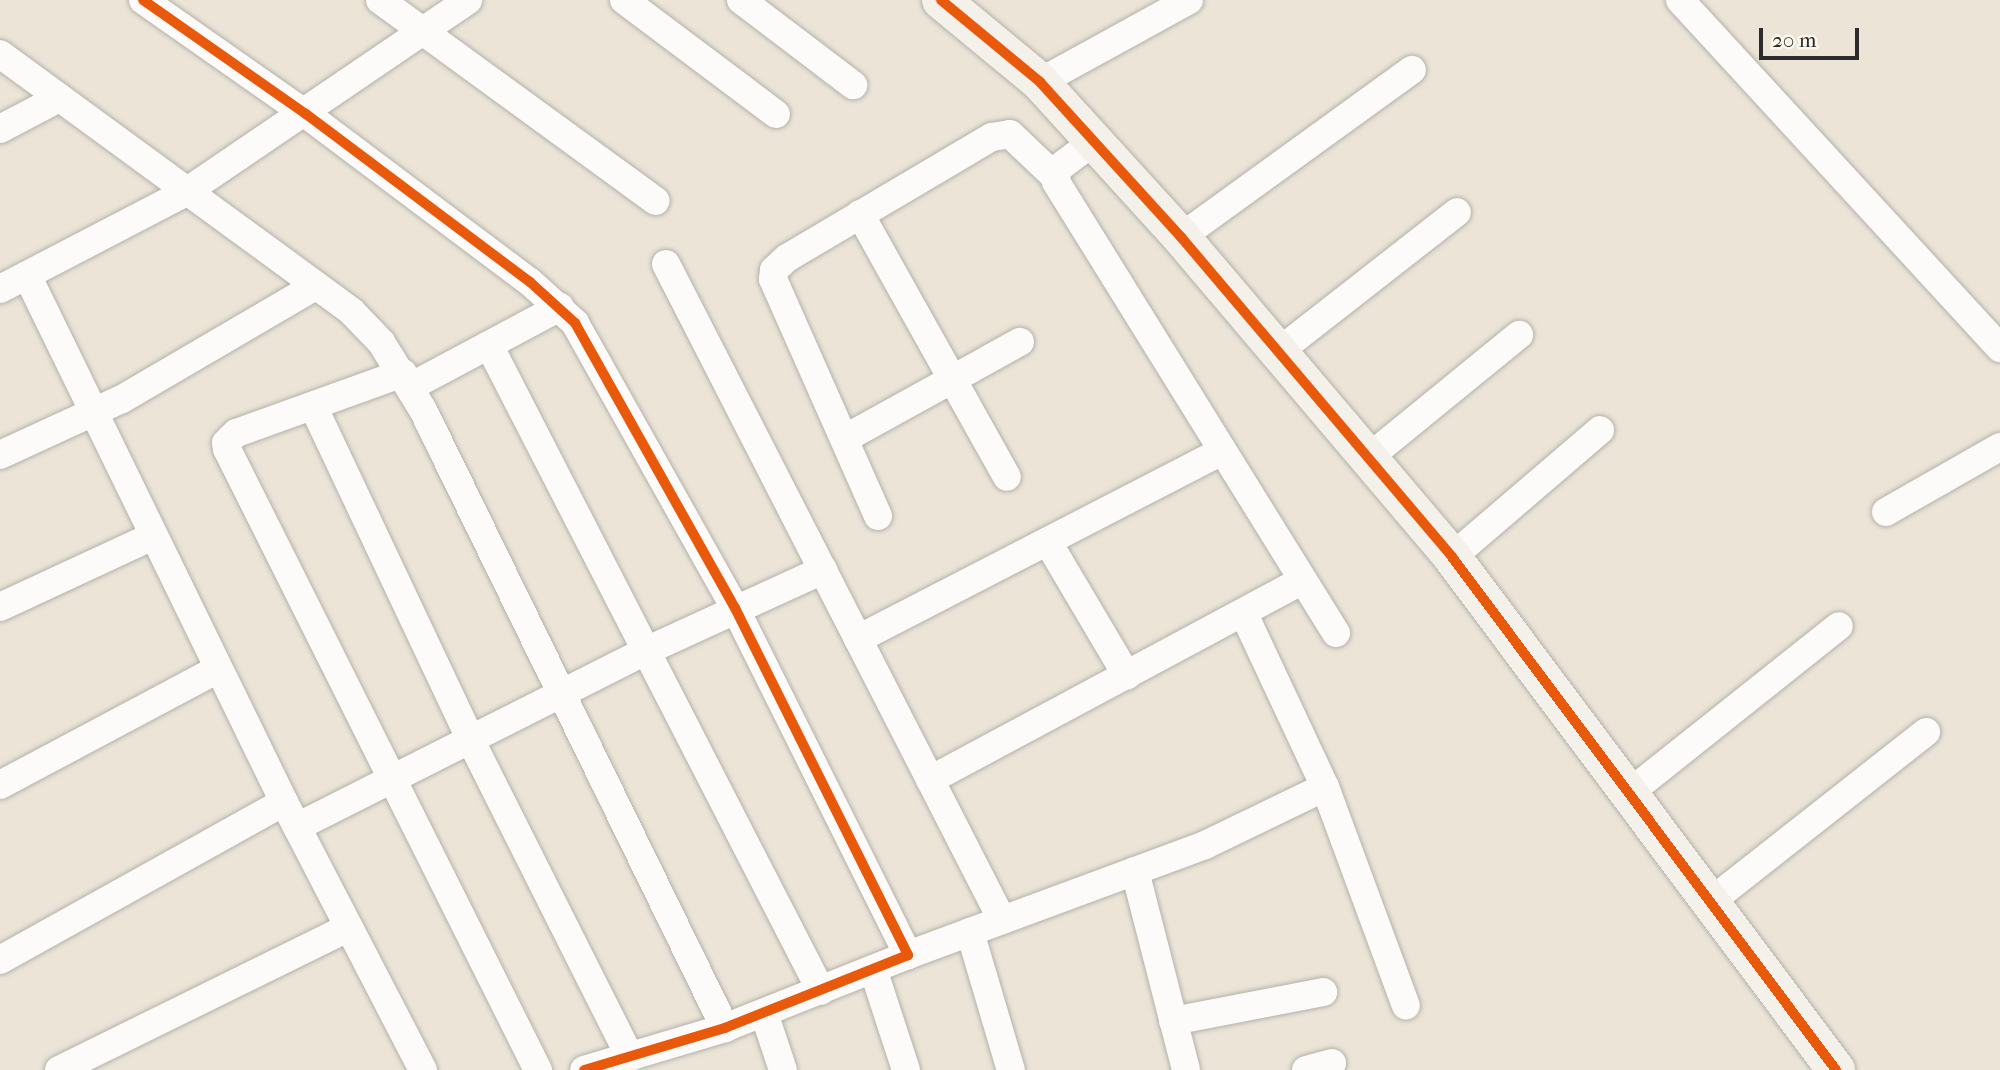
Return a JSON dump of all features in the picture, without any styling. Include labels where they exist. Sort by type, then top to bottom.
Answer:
[{"type":"street","points":[[143,0],[306,114],[560,307],[575,323],[735,608],[908,955]]},
{"type":"street","points":[[380,0],[656,201]]},
{"type":"street","points":[[0,289],[186,191],[306,114],[468,0]]},
{"type":"street","points":[[624,0],[776,114]]},
{"type":"street","points":[[741,0],[852,85]]},
{"type":"street","points":[[941,0],[1040,82],[1181,237],[1452,557],[1836,1070]]},
{"type":"street","points":[[1040,82],[1189,0]]},
{"type":"street","points":[[1680,0],[2000,348]]},
{"type":"street","points":[[0,54],[352,312],[406,380],[725,1028]]},
{"type":"street","points":[[1181,237],[1412,70]]},
{"type":"street","points":[[0,129],[59,98]]},
{"type":"street","points":[[878,516],[773,279],[774,270],[787,258],[860,214],[1001,134],[1010,134],[1053,175],[1221,452],[1336,633]]},
{"type":"street","points":[[1053,175],[1093,142]]},
{"type":"street","points":[[1279,352],[1457,212]]},
{"type":"street","points":[[860,214],[1007,477]]},
{"type":"street","points":[[666,264],[1002,920]]},
{"type":"street","points":[[27,275],[284,802],[423,1070]]},
{"type":"street","points":[[0,455],[93,415],[315,286]]},
{"type":"street","points":[[538,1070],[395,779],[227,449],[236,433],[313,406],[406,380],[489,345],[560,307]]},
{"type":"street","points":[[1368,458],[1519,335]]},
{"type":"street","points":[[844,439],[1020,342]]},
{"type":"street","points":[[489,345],[821,991]]},
{"type":"street","points":[[313,406],[471,741],[630,1057]]},
{"type":"street","points":[[1452,557],[1600,430]]},
{"type":"street","points":[[1886,512],[2000,447]]},
{"type":"street","points":[[858,639],[1049,544],[1221,452]]},
{"type":"street","points":[[0,607],[153,536]]},
{"type":"street","points":[[1049,544],[1126,676]]},
{"type":"street","points":[[297,828],[646,651],[823,570]]},
{"type":"street","points":[[930,780],[1303,580]]},
{"type":"street","points":[[1244,614],[1325,787],[1406,1006]]},
{"type":"street","points":[[1629,793],[1839,626]]},
{"type":"street","points":[[0,785],[218,669]]},
{"type":"street","points":[[1710,902],[1926,732]]},
{"type":"street","points":[[588,1070],[630,1057],[663,1058],[725,1028],[908,955],[1205,845],[1325,787]]},
{"type":"street","points":[[0,960],[284,802]]},
{"type":"street","points":[[1135,871],[1186,1070]]},
{"type":"street","points":[[60,1070],[349,927]]},
{"type":"street","points":[[970,932],[1010,1070]]},
{"type":"street","points":[[873,969],[906,1070]]},
{"type":"street","points":[[1173,1021],[1323,992]]},
{"type":"street","points":[[764,1013],[783,1070]]},
{"type":"cycle path","points":[[143,0],[306,114],[530,282],[575,323],[735,608],[908,955],[725,1028],[584,1070]]},
{"type":"cycle path","points":[[941,0],[1040,82],[1181,237],[1452,557],[1836,1070]]}]
